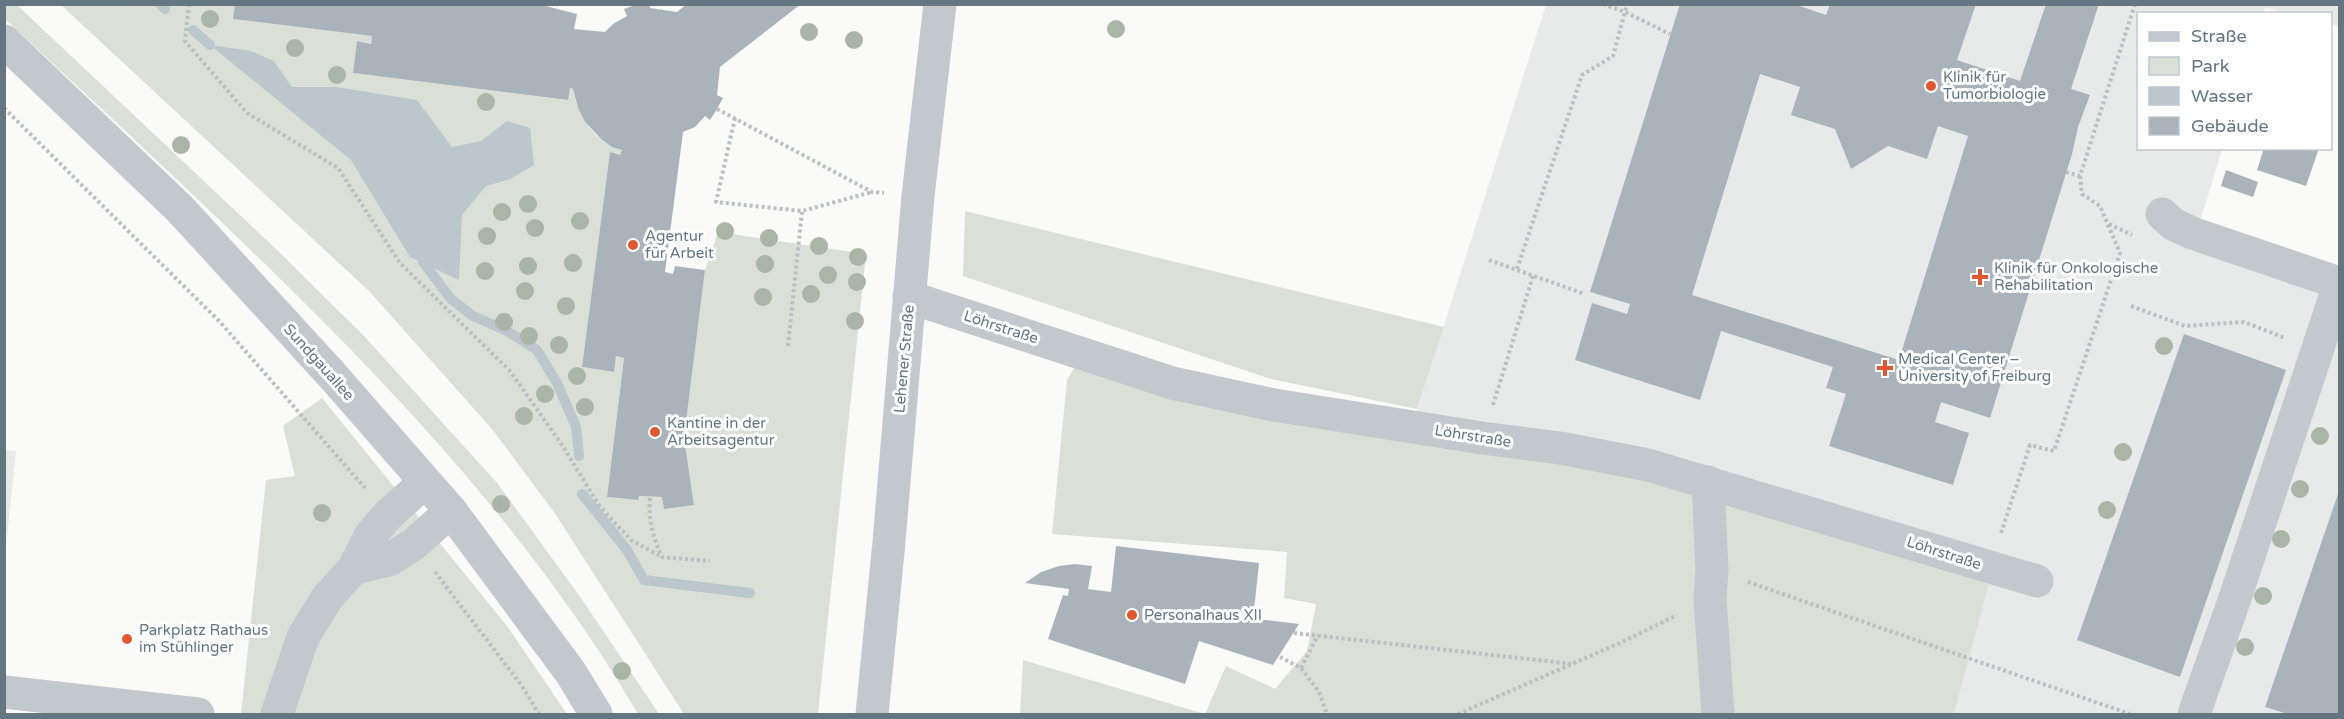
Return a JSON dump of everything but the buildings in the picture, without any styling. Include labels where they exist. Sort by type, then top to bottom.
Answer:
[{"type":"street","name":"Lehener Straße","points":[[872,714],[918,196],[940,4]]},
{"type":"street","name":"Sundgauallee","points":[[4,40],[180,209],[332,375],[450,511],[564,664],[596,714]]},
{"type":"street","points":[[2162,214],[2173,224],[2192,233],[2339,283],[2235,598],[2194,714]]},
{"type":"street","name":"Löhrstraße","points":[[909,297],[1172,383],[1274,405],[1560,448],[1648,465],[2037,581]]},
{"type":"street","points":[[277,714],[303,637],[327,598],[354,568],[370,536],[388,515],[425,482]]},
{"type":"street","points":[[1708,482],[1718,714]]},
{"type":"street","points":[[354,568],[389,560],[414,544],[450,511]]},
{"type":"street","points":[[4,692],[198,714]]},
{"type":"path","points":[[189,4],[185,41],[247,113],[338,168],[400,263],[510,371],[562,445],[600,507],[631,540],[662,557],[710,561]]},
{"type":"path","points":[[1603,4],[1670,34]]},
{"type":"path","points":[[1517,269],[1582,75],[1613,56],[1627,4]]},
{"type":"path","points":[[1989,568],[2030,445],[2054,451],[2120,253],[2100,206],[2082,194],[2080,176],[2135,4]]},
{"type":"path","points":[[4,108],[220,322],[388,515]]},
{"type":"path","points":[[717,109],[872,192]]},
{"type":"path","points":[[735,118],[716,202],[802,211],[872,192],[918,196]]},
{"type":"path","points":[[2066,171],[2080,176]]},
{"type":"path","points":[[788,346],[802,211]]},
{"type":"path","points":[[2108,223],[2139,238]]},
{"type":"path","points":[[1489,260],[1585,294]]},
{"type":"path","points":[[1482,438],[1533,276]]},
{"type":"path","points":[[2131,306],[2185,327],[2244,322],[2316,351]]},
{"type":"path","points":[[650,498],[652,533],[662,557]]},
{"type":"path","points":[[414,544],[522,686],[539,714]]},
{"type":"path","points":[[1458,714],[1573,664],[1711,584],[2130,714]]},
{"type":"path","points":[[1294,633],[1573,664]]},
{"type":"path","points":[[1301,668],[1318,634]]},
{"type":"path","points":[[1280,657],[1301,668],[1319,692],[1328,714]]},
{"type":"shaded area","name":"Medical Center – University of Freiburg","points":[[1546,5],[2339,5],[2339,26],[2332,24],[2332,12],[2283,12],[2265,8],[2264,12],[2137,12],[2137,150],[2222,150],[2201,219],[2339,273],[2339,714],[1954,714],[1989,584],[1408,438]]},
{"type":"shaded area","points":[[4,450],[16,451],[5,556]]},
{"type":"green space","points":[[4,5],[17,5],[276,249],[364,336],[498,484],[581,598],[659,714],[638,714],[557,591],[513,533],[418,421],[368,367],[264,263],[5,19]]},
{"type":"green space","points":[[61,5],[235,5],[233,19],[372,36],[371,44],[357,41],[353,73],[567,100],[570,88],[573,89],[578,109],[588,127],[603,141],[622,150],[620,155],[610,153],[582,367],[614,372],[616,356],[624,358],[607,497],[637,500],[639,496],[662,497],[664,509],[694,504],[684,438],[705,270],[718,232],[866,254],[818,714],[684,714],[554,512],[492,429],[370,292]]},
{"type":"green space","points":[[965,211],[1444,327],[1417,409],[1271,379],[963,276]]},
{"type":"green space","points":[[1074,368],[1203,407],[1488,450],[1668,482],[1989,584],[1954,714],[1205,714],[1226,666],[1275,689],[1307,651],[1316,604],[1284,598],[1287,552],[1052,534],[1067,380]]},
{"type":"green space","points":[[322,398],[507,626],[567,714],[241,714],[266,480],[295,476],[283,426]]},
{"type":"green space","points":[[1023,660],[1205,714],[1020,714]]},
{"type":"water","points":[[210,45],[251,51],[274,61],[292,87],[336,87],[417,100],[452,147],[481,141],[507,121],[530,128],[534,165],[510,179],[486,186],[462,215],[459,280],[410,257],[351,160]]},
{"type":"waterway","points":[[160,4],[165,9]]},
{"type":"waterway","points":[[193,30],[210,45]]},
{"type":"waterway","points":[[423,262],[451,299],[473,316],[507,331],[537,350],[557,383],[576,427],[579,456]]},
{"type":"waterway","points":[[582,494],[627,550],[644,580],[750,593]]},
{"type":"place","name":"Klinik für Tumorbiologie","points":[[1931,86]]},
{"type":"place","name":"Agentur für Arbeit","points":[[633,245]]},
{"type":"place","name":"Klinik für Onkologische Rehabilitation","points":[[1980,277]]},
{"type":"place","name":"Medical Center – University of Freiburg","points":[[1885,368]]},
{"type":"place","name":"Kantine in der Arbeitsagentur","points":[[655,432]]},
{"type":"place","name":"Personalhaus XII","points":[[1132,615]]},
{"type":"place","name":"Parkplatz Rathaus im Stühlinger","points":[[127,639]]}]
